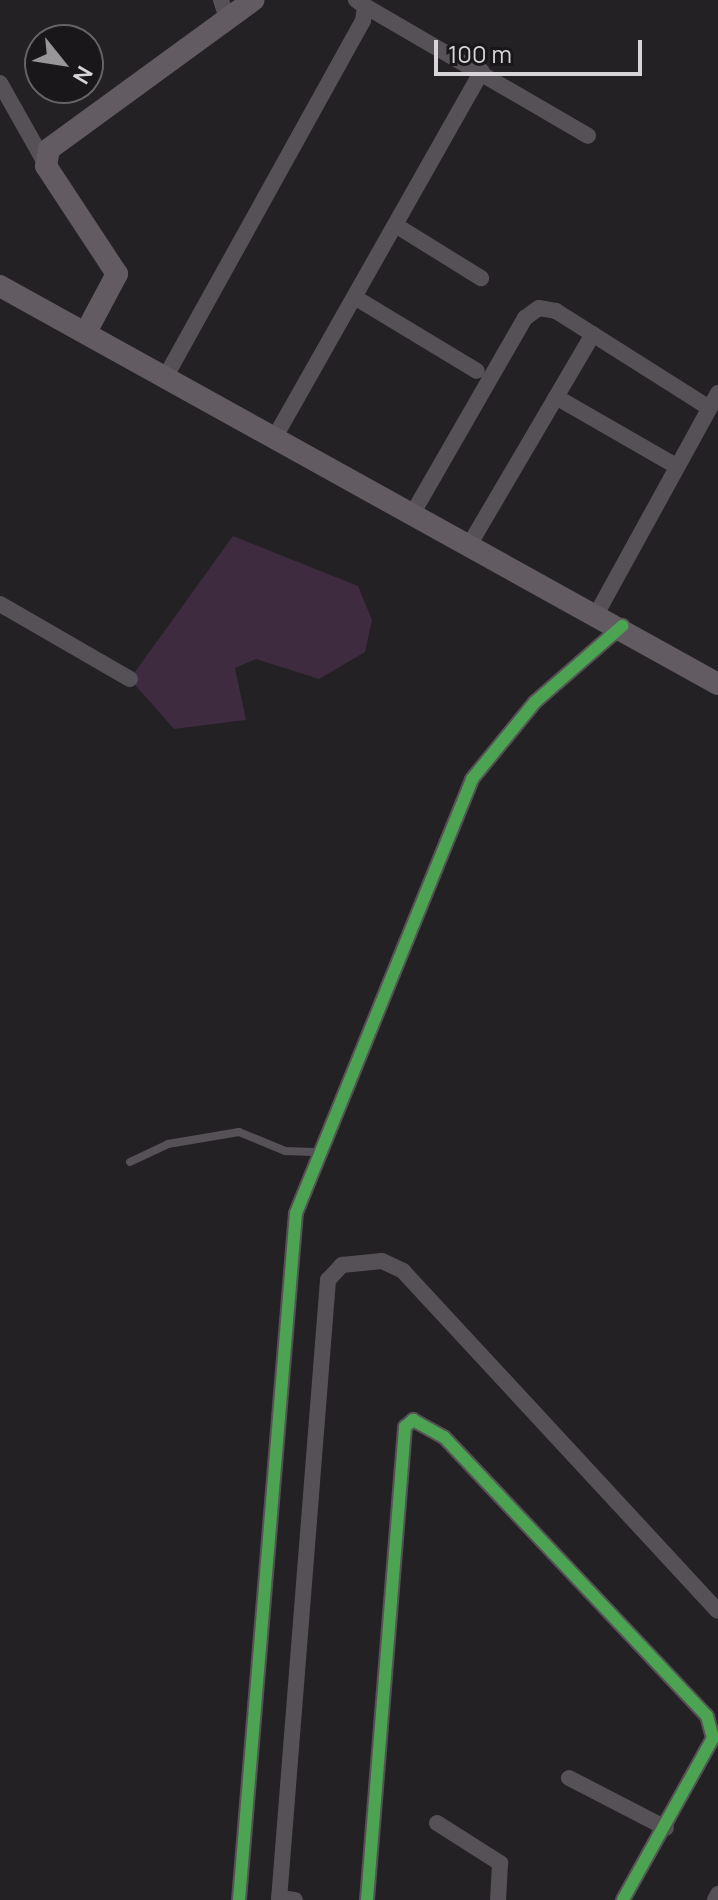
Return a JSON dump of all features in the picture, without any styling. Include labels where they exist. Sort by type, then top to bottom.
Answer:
[{"type":"street","points":[[44,161],[53,145],[225,10],[253,0]]},
{"type":"street","points":[[166,376],[361,3],[482,71],[588,136]]},
{"type":"street","points":[[276,435],[482,71]]},
{"type":"street","points":[[0,83],[44,161],[117,274],[86,332]]},
{"type":"street","points":[[397,226],[481,278]]},
{"type":"street","points":[[0,286],[471,542],[622,626],[718,684]]},
{"type":"street","points":[[356,298],[477,371]]},
{"type":"street","points":[[414,511],[531,312],[546,307],[713,400],[597,613]]},
{"type":"street","points":[[471,542],[593,334]]},
{"type":"street","points":[[556,397],[676,466]]},
{"type":"street","points":[[0,604],[130,679]]},
{"type":"street","points":[[239,1900],[288,1240],[319,1152],[472,779],[535,702],[622,626]]},
{"type":"street","points":[[284,1899],[328,1280],[342,1265],[382,1261],[403,1271],[718,1611]]},
{"type":"street","points":[[367,1900],[405,1427],[413,1420],[444,1437],[707,1716],[713,1738],[666,1828],[623,1900]]},
{"type":"street","points":[[569,1778],[666,1828]]},
{"type":"street","points":[[437,1823],[500,1863],[498,1900]]},
{"type":"street","points":[[715,1900],[718,1894]]},
{"type":"lane","points":[[130,1162],[168,1144],[239,1132],[285,1151],[319,1152]]},
{"type":"shaded area","points":[[233,536],[358,586],[372,620],[365,652],[319,679],[256,659],[235,668],[246,720],[174,729],[130,679]]},
{"type":"cycle path","points":[[239,1900],[296,1213],[472,779],[535,702],[622,626]]},
{"type":"cycle path","points":[[367,1900],[405,1427],[413,1420],[444,1437],[707,1716],[713,1738],[623,1900]]}]
